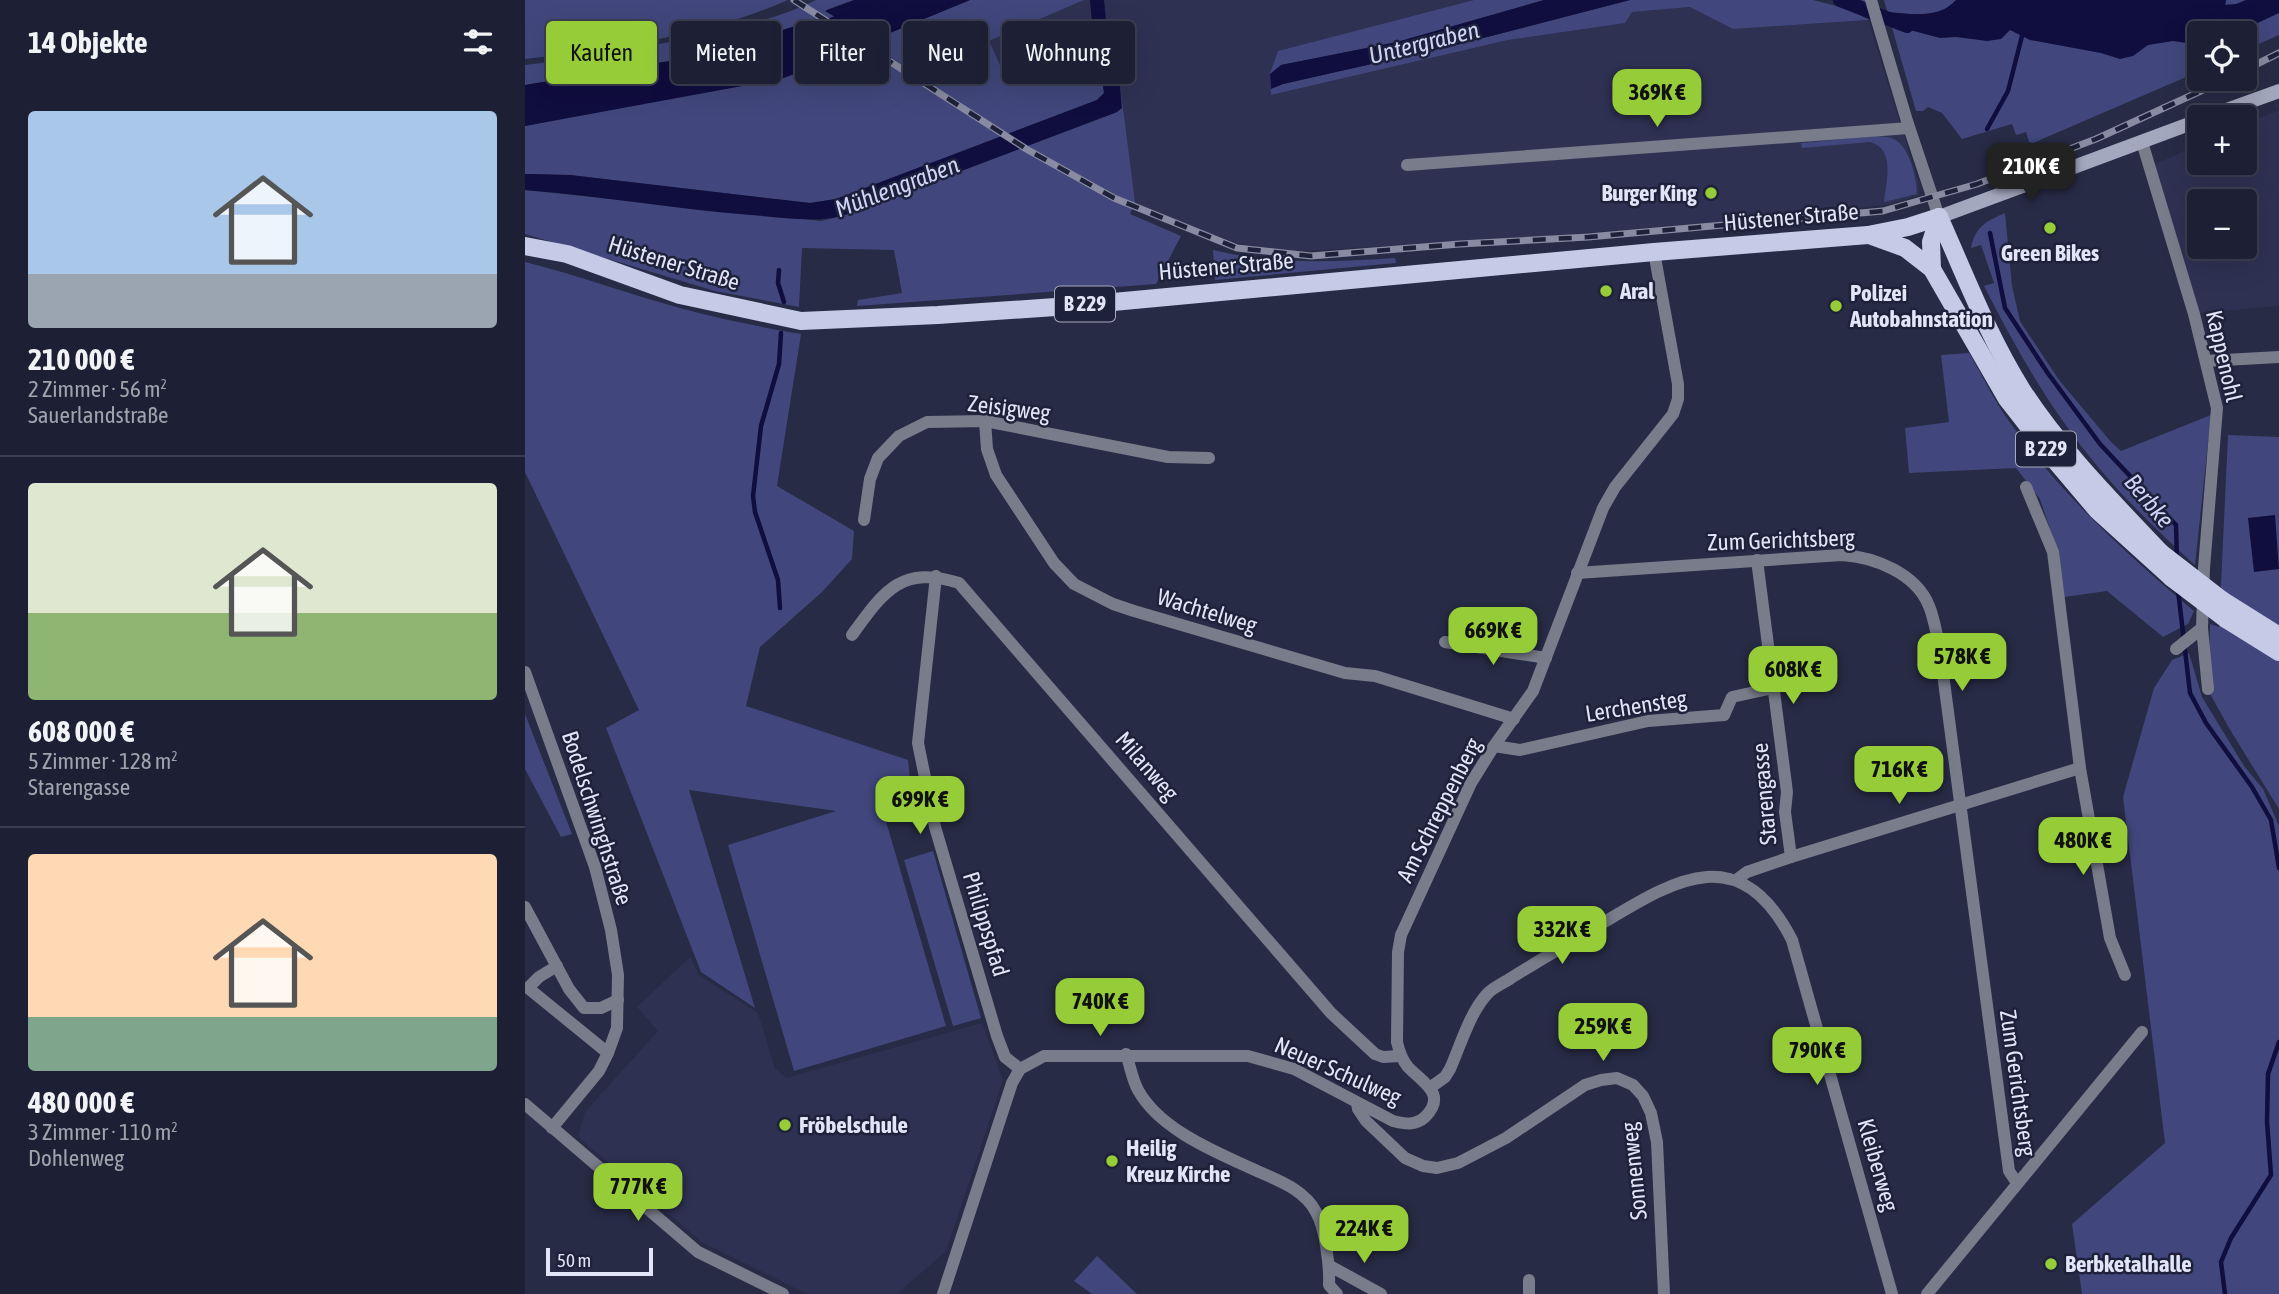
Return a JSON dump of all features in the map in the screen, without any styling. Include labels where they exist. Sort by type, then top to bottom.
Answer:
[{"type":"main road","name":"Hüstener Straße","points":[[525,246],[567,254],[680,295],[801,321],[1070,306],[1868,235],[1939,217]]},
{"type":"main road","points":[[1932,269],[1931,242],[1939,217]]},
{"type":"main road","name":"B 229","points":[[1939,217],[1979,310],[2022,390],[2051,429],[2109,499],[2160,552],[2222,600],[2279,636]]},
{"type":"main road","name":"B 229","points":[[1868,235],[1905,248],[1932,269],[2007,399],[2097,510],[2172,578],[2226,619],[2279,652]]},
{"type":"street","points":[[1871,0],[1939,217],[2187,125]]},
{"type":"street","points":[[2240,105],[2279,91]]},
{"type":"street","points":[[1407,165],[1909,128]]},
{"type":"street","name":"Kappenohl","points":[[2142,142],[2206,360],[2217,408],[2202,628],[2208,690]]},
{"type":"street","name":"Am Schreppenberg","points":[[1401,1056],[1397,1042],[1398,952],[1401,935],[1471,783],[1533,691],[1603,508],[1622,478],[1661,432],[1677,406],[1678,384],[1654,252]]},
{"type":"street","points":[[2206,360],[2279,357]]},
{"type":"street","name":"Zeisigweg","points":[[864,520],[870,479],[878,458],[899,436],[927,422],[985,421],[1168,457],[1209,458]]},
{"type":"street","name":"Wachtelweg","points":[[985,421],[988,449],[996,475],[1054,564],[1074,584],[1113,604],[1345,673],[1375,676],[1514,719]]},
{"type":"street","points":[[2026,486],[2053,552],[2080,768],[2110,937],[2125,975]]},
{"type":"street","name":"Zum Gerichtsberg","points":[[1577,573],[1757,560],[1858,556],[1892,569],[1915,585],[1929,604],[1939,644],[2009,1171],[2017,1183]]},
{"type":"street","name":"Starengasse","points":[[1757,560],[1787,792],[1785,812],[1791,857]]},
{"type":"street","points":[[852,635],[879,597],[910,578],[936,576]]},
{"type":"street","name":"Milanweg","points":[[936,576],[959,583],[1331,1013],[1375,1054],[1383,1058],[1401,1056]]},
{"type":"street","name":"Philippspfad","points":[[936,576],[918,743],[935,827],[997,1035],[1005,1058],[1020,1069]]},
{"type":"street","points":[[2176,649],[2202,628]]},
{"type":"street","points":[[1445,642],[1546,658]]},
{"type":"street","name":"Bodelschwinghstraße","points":[[525,672],[595,867],[611,930],[618,975],[617,1028],[608,1053],[599,1071],[552,1128]]},
{"type":"street","name":"Lerchensteg","points":[[1494,746],[1520,750],[1647,721],[1724,715],[1732,697],[1773,688]]},
{"type":"street","points":[[1431,1087],[1445,1077],[1450,1069],[1474,1013],[1489,992],[1672,885],[1696,877],[1736,880],[1747,872],[1791,857],[2080,768]]},
{"type":"street","name":"Kleiberweg","points":[[1736,880],[1755,892],[1777,912],[1793,940],[1892,1294]]},
{"type":"street","points":[[525,907],[569,989],[584,1008],[601,1008],[618,1000]]},
{"type":"street","points":[[557,966],[539,977],[528,988],[608,1053]]},
{"type":"street","points":[[1927,1294],[2142,1032]]},
{"type":"street","points":[[1126,1054],[1138,1089],[1152,1108],[1175,1127],[1197,1143],[1289,1186],[1305,1198],[1317,1212],[1330,1266],[1329,1285],[1337,1294]]},
{"type":"street","name":"Neuer Schulweg","points":[[1020,1069],[1044,1056],[1248,1056],[1294,1069],[1393,1121],[1416,1123],[1429,1112],[1434,1098],[1431,1087],[1401,1056]]},
{"type":"street","points":[[943,1294],[1012,1083],[1020,1069]]},
{"type":"street","name":"Sonnenweg","points":[[1357,1103],[1366,1121],[1405,1158],[1423,1166],[1437,1168],[1458,1163],[1506,1138],[1585,1085],[1617,1078],[1633,1085],[1643,1096],[1651,1113],[1657,1142],[1664,1294]]},
{"type":"street","points":[[525,1104],[698,1252],[783,1294]]},
{"type":"street","points":[[1330,1266],[1381,1294]]},
{"type":"shaded area","points":[[525,0],[788,0],[731,21],[671,21],[671,36],[657,39],[657,21],[546,21],[546,56],[525,59]]},
{"type":"shaded area","points":[[816,0],[854,0],[826,10],[843,21],[795,21],[795,26],[781,31],[781,21],[760,21]]},
{"type":"shaded area","points":[[970,0],[1084,0],[1035,21],[1002,21],[1002,35],[989,41],[1002,65],[1002,84],[1120,84],[1135,202],[1130,214],[1181,236],[1156,284],[857,306],[858,300],[902,293],[894,250],[802,248],[799,307],[715,291],[525,234],[525,190],[821,221],[842,216],[1117,112],[1104,93],[1097,100],[836,199],[810,203],[570,175],[525,174],[525,126],[714,84],[781,84],[781,69],[795,65],[795,84],[889,84],[889,33],[903,28],[903,84],[988,84],[988,21],[919,21]]},
{"type":"shaded area","points":[[1084,0],[1474,0],[1278,51],[1270,73],[1272,95],[1508,40],[1625,23],[1632,12],[1690,7],[1733,29],[1868,20],[1919,184],[1919,195],[1891,204],[1803,215],[1546,236],[1304,251],[1236,243],[1135,202],[1120,84],[1135,84],[1135,21],[1035,21]]},
{"type":"shaded area","points":[[1474,0],[1544,0],[1397,42],[1281,65],[1272,88],[1460,44],[1630,0],[1813,0],[1852,10],[1867,19],[1866,9],[1868,20],[1733,29],[1690,7],[1632,12],[1625,23],[1508,40],[1271,95],[1270,73],[1278,51]]},
{"type":"shaded area","points":[[1884,0],[2279,0],[2279,35],[2257,45],[2257,21],[2187,21],[2187,77],[2033,143],[2029,142],[2026,132],[2016,135],[2012,124],[1962,139],[1942,113],[1928,107],[1923,111],[1916,111]]},
{"type":"shaded area","points":[[1002,35],[1002,65],[999,65],[989,41]]},
{"type":"shaded area","points":[[671,41],[671,61],[657,63],[657,44]]},
{"type":"shaded area","points":[[546,62],[546,82],[525,85],[525,65]]},
{"type":"shaded area","points":[[2279,110],[2279,306],[2200,313],[2153,165],[2187,150],[2187,175],[2257,175],[2257,119]]},
{"type":"shaded area","points":[[1875,136],[1892,138],[1902,145],[1912,165],[1917,194],[1884,202],[1886,159],[1883,151],[1870,142],[1802,148],[1801,143]]},
{"type":"shaded area","points":[[2005,213],[2012,286],[2020,321],[2059,380],[2111,442],[2121,451],[2211,415],[2195,565],[2126,498],[2079,444],[2043,391],[2002,321],[1984,286],[1994,283],[1981,245],[1971,248],[1975,235],[1982,226]]},
{"type":"shaded area","points":[[1213,250],[1281,260],[1395,258],[1396,263],[1215,280]]},
{"type":"shaded area","points":[[525,262],[695,312],[801,334],[777,486],[854,531],[852,559],[822,592],[760,647],[746,706],[908,760],[912,800],[880,801],[946,1026],[794,1071],[728,845],[836,811],[689,790],[755,1008],[701,972],[606,728],[639,710],[525,472]]},
{"type":"shaded area","points":[[1969,353],[2004,414],[2024,442],[2092,519],[2194,611],[2188,624],[2163,637],[2107,591],[2064,597],[2059,556],[2040,499],[2016,468],[1909,473],[1905,428],[1949,422],[1941,355]]},
{"type":"shaded area","points":[[2228,435],[2279,437],[2279,809],[2208,690],[2210,624],[2219,627]]},
{"type":"shaded area","points":[[2189,653],[2202,697],[2244,766],[2263,789],[2279,826],[2279,1294],[2082,1294],[2072,1224],[2165,1143],[2123,797],[2154,688],[2172,660]]},
{"type":"shaded area","points":[[525,714],[572,834],[561,837],[525,769]]},
{"type":"shaded area","points":[[933,851],[981,1018],[953,1026],[904,860]]},
{"type":"shaded area","name":"Fröbelschule","points":[[690,957],[699,975],[758,1013],[775,1068],[786,1078],[982,1023],[1003,1080],[946,1251],[897,1294],[807,1294],[702,1242],[578,1137],[585,1112],[658,1031],[637,1007]]},
{"type":"shaded area","points":[[1097,1256],[1137,1294],[1092,1294],[1074,1281]]},
{"type":"water","points":[[854,0],[970,0],[919,21],[903,21],[903,28],[889,33],[889,21],[842,21],[825,11]]},
{"type":"water","points":[[1544,0],[1630,0],[1271,89],[1270,74],[1281,65],[1397,42]]},
{"type":"water","points":[[1956,0],[2199,0],[2208,6],[2236,4],[2246,0],[2279,0],[2279,13],[2257,23],[2257,21],[2187,21],[2187,43],[2173,41],[2148,45],[2133,56],[2120,59],[2030,40],[2010,30],[2001,39],[1987,41],[1940,38],[1891,25],[1888,12],[1933,13]]},
{"type":"water","points":[[795,26],[795,74],[781,79],[781,30]]},
{"type":"water","points":[[671,61],[671,84],[754,84],[525,126],[525,85],[546,82],[546,84],[657,84],[657,63]]},
{"type":"water","points":[[1103,84],[1120,84],[1122,108],[842,216],[819,219],[785,218],[525,190],[525,174],[570,175],[810,203],[836,199],[1097,100],[1104,93]]},
{"type":"water","points":[[2275,515],[2279,569],[2254,572],[2248,518]]},
{"type":"waterway","points":[[861,21],[923,0]]},
{"type":"waterway","name":"Mühlengraben","points":[[1097,0],[1099,21]]},
{"type":"waterway","name":"Untergraben","points":[[1840,0],[1907,26]]},
{"type":"waterway","points":[[2170,9],[2187,10],[2213,0]]},
{"type":"waterway","name":"Berbke","points":[[1987,129],[2008,91],[2023,32]]},
{"type":"waterway","name":"Berbke","points":[[1990,233],[2005,308],[2047,372],[2100,444],[2176,525],[2177,560]]},
{"type":"waterway","points":[[779,270],[778,283],[784,302]]},
{"type":"waterway","points":[[780,608],[778,580],[755,512],[753,496],[761,426],[779,364],[781,333]]},
{"type":"waterway","name":"Berbke","points":[[2178,590],[2190,693],[2206,723],[2252,787],[2271,820],[2279,868]]},
{"type":"waterway","name":"Berbke","points":[[2225,1294],[2221,1262],[2231,1238],[2271,1175],[2267,1122],[2268,1074],[2279,1042]]},
{"type":"railway","points":[[794,0],[1028,150],[1114,198],[1237,248],[1311,256],[1588,237],[1883,211],[1977,184],[2096,139],[2201,91]]},
{"type":"railway","points":[[2257,64],[2279,53]]},
{"type":"place","name":"Burger King","points":[[1711,193]]},
{"type":"place","name":"Green Bikes","points":[[2050,228]]},
{"type":"place","name":"Aral","points":[[1606,291]]},
{"type":"place","name":"Polizei Autobahnstation","points":[[1836,306]]},
{"type":"place","name":"Fröbelschule","points":[[785,1125]]},
{"type":"place","name":"Heilig Kreuz Kirche","points":[[1112,1161]]},
{"type":"place","name":"Berbketalhalle","points":[[2051,1264]]}]
